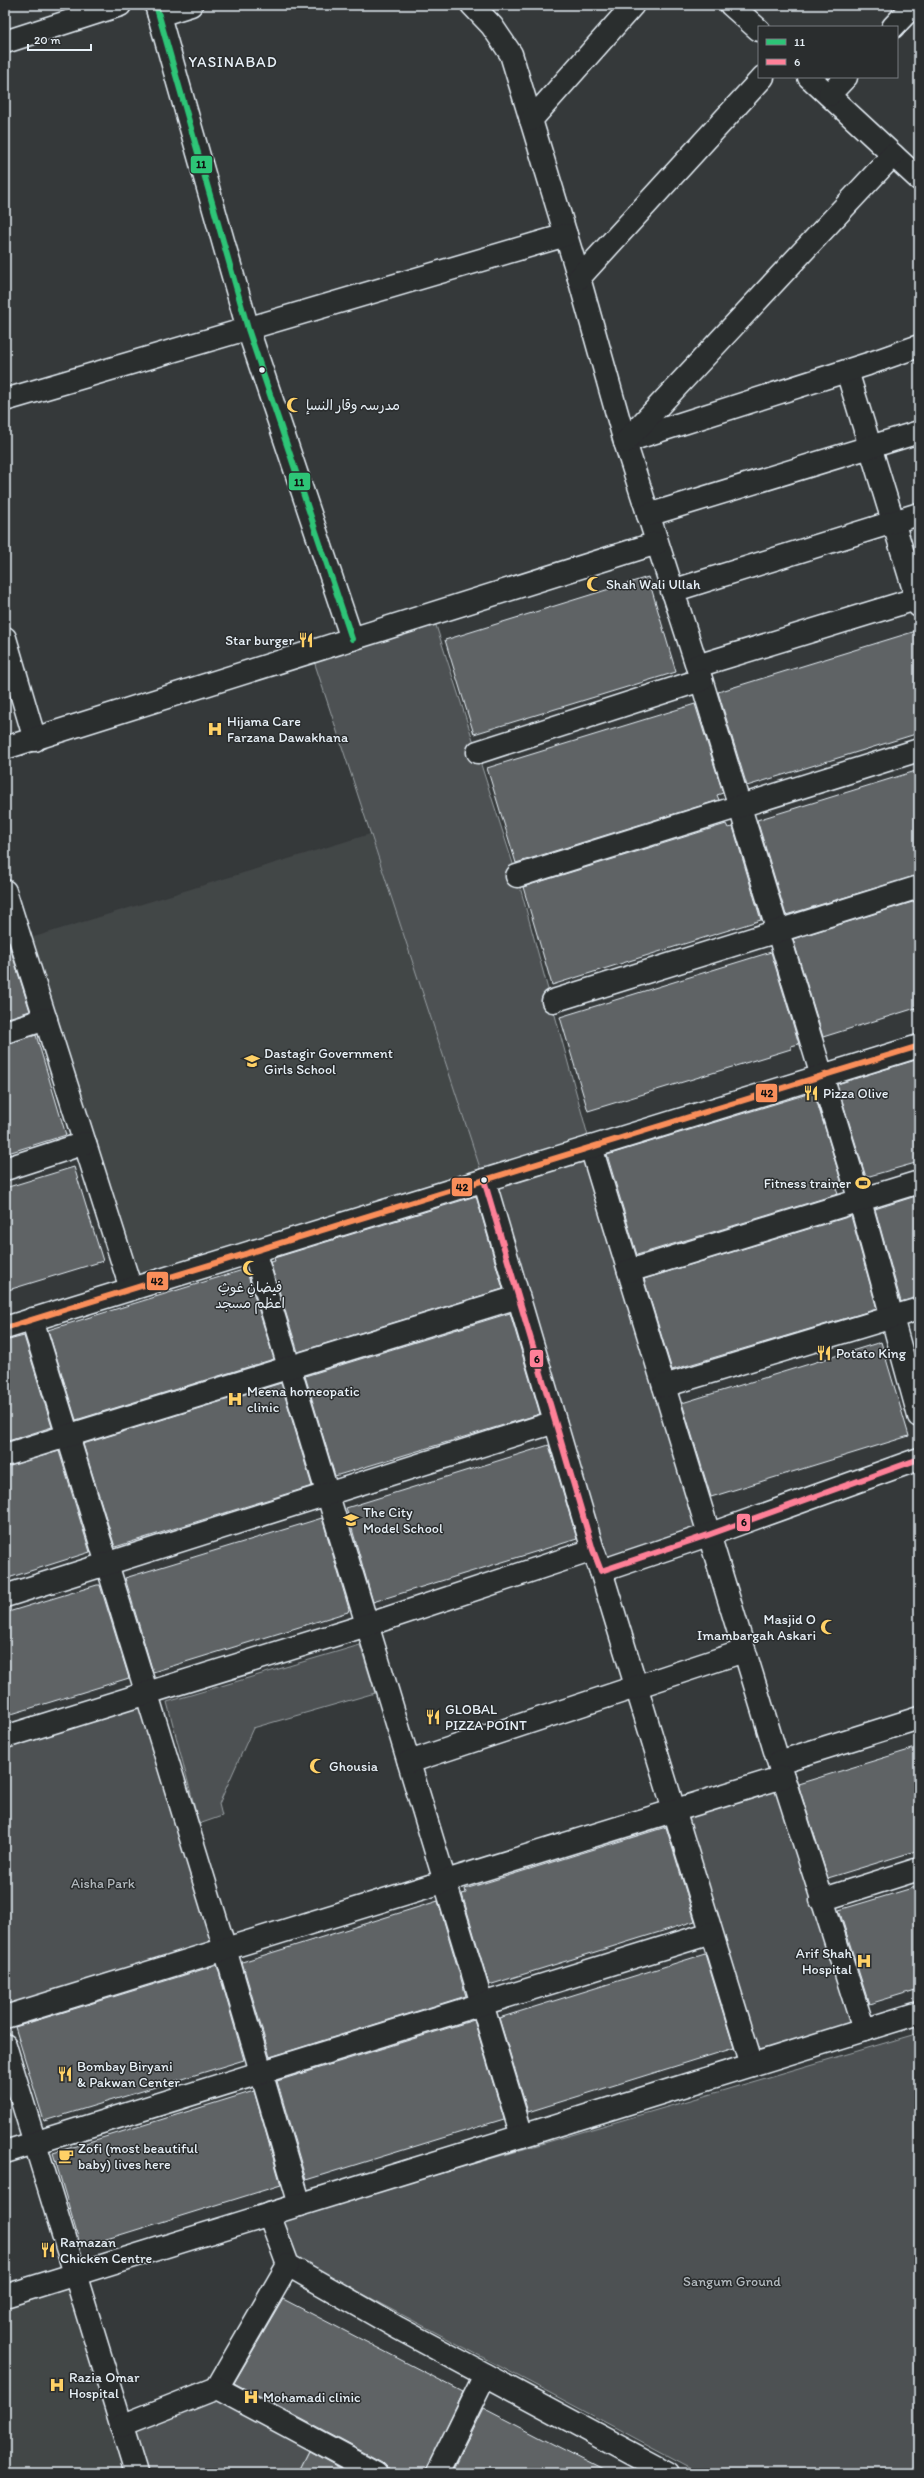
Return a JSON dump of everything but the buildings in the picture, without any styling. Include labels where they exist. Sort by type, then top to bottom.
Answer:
[{"type":"street","points":[[5,42],[120,5]]},
{"type":"street","points":[[191,5],[158,10],[248,329],[352,639]]},
{"type":"street","points":[[472,5],[492,26],[511,54],[580,278],[625,442],[699,673],[860,1200],[919,1416]]},
{"type":"street","points":[[531,120],[633,5]]},
{"type":"street","points":[[731,5],[758,29]]},
{"type":"street","points":[[894,26],[914,5]]},
{"type":"street","points":[[580,278],[762,78]]},
{"type":"street","points":[[810,78],[919,179]]},
{"type":"street","points":[[829,95],[845,78]]},
{"type":"street","points":[[625,442],[893,155]]},
{"type":"street","points":[[5,400],[566,235]]},
{"type":"street","points":[[625,442],[656,430],[847,371],[919,346]]},
{"type":"street","points":[[478,752],[699,673],[918,601],[847,371]]},
{"type":"street","points":[[648,515],[919,432]]},
{"type":"street","points":[[672,591],[919,514]]},
{"type":"street","points":[[5,748],[35,740],[657,543]]},
{"type":"street","points":[[5,638],[35,740]]},
{"type":"street","points":[[517,876],[919,750]]},
{"type":"street","points":[[552,1001],[919,887]]},
{"type":"street","points":[[5,892],[131,1289]]},
{"type":"street","points":[[5,1032],[46,1019]]},
{"type":"street","points":[[5,1328],[919,1046]]},
{"type":"street","points":[[5,1169],[85,1143]]},
{"type":"street","points":[[591,1147],[708,1535],[821,1900],[864,2030]]},
{"type":"street","points":[[484,1180],[593,1550],[601,1571],[635,1687],[752,2065]]},
{"type":"street","points":[[629,1270],[919,1182]]},
{"type":"street","points":[[254,1251],[522,2136]]},
{"type":"street","points":[[5,1455],[518,1297]]},
{"type":"street","points":[[664,1386],[919,1309]]},
{"type":"street","points":[[32,1319],[225,1949],[300,2205]]},
{"type":"street","points":[[5,1596],[106,1562],[555,1422]]},
{"type":"street","points":[[601,1571],[708,1535],[919,1459]]},
{"type":"street","points":[[5,1736],[367,1625],[593,1550]]},
{"type":"street","points":[[409,1762],[744,1651]]},
{"type":"street","points":[[5,2017],[673,1811],[919,1718]]},
{"type":"street","points":[[821,1900],[919,1869]]},
{"type":"street","points":[[5,2152],[711,1932]]},
{"type":"street","points":[[5,2296],[919,2013]]},
{"type":"street","points":[[5,2045],[136,2473]]},
{"type":"street","points":[[269,2214],[288,2266],[485,2375],[668,2473]]},
{"type":"street","points":[[121,2426],[217,2388],[288,2266]]},
{"type":"street","points":[[437,2473],[485,2375]]},
{"type":"street","points":[[217,2388],[376,2473]]},
{"type":"shaded area","name":"Dastagir Government Girls School","points":[[370,834],[484,1180],[131,1289],[21,941]]},
{"type":"shaded area","name":"Razia Omar Hospital","points":[[75,2274],[136,2473],[5,2473],[5,2296]]},
{"type":"green space","points":[[432,613],[517,876],[591,1147],[708,1535],[601,1571],[484,1180],[311,652]]},
{"type":"green space","points":[[360,1645],[375,1693],[253,1728],[219,1804],[222,1816],[199,1824],[167,1702]]},
{"type":"green space","name":"Aisha Park","points":[[146,1693],[225,1949],[5,2017],[5,1737]]},
{"type":"green space","points":[[783,1777],[864,2030],[752,2065],[673,1811]]},
{"type":"green space","name":"Sangum Ground","points":[[919,2033],[919,2473],[701,2473],[297,2259],[282,2220]]},
{"type":"green space","points":[[217,2388],[314,2440],[298,2473],[136,2473],[121,2426]]},
{"type":"transit line","name":"11","points":[[156,5],[248,329],[352,639]]},
{"type":"transit line","name":"42","points":[[5,1328],[919,1046]]},
{"type":"transit line","name":"6","points":[[484,1180],[593,1550],[601,1571],[708,1535],[919,1459]]},
{"type":"place","name":"مدرسہ وقار النسإ","points":[[294,405]]},
{"type":"place","name":"Shah Wali Ullah","points":[[594,584]]},
{"type":"place","name":"Star burger","points":[[306,640]]},
{"type":"place","name":"Hijama Care Farzana Dawakhana","points":[[215,729]]},
{"type":"place","name":"Dastagir Government Girls School","points":[[252,1061]]},
{"type":"place","name":"Pizza Olive","points":[[811,1093]]},
{"type":"place","name":"Fitness trainer","points":[[863,1183]]},
{"type":"place","name":"فیضانِ غوثِ اعظم مسجد","points":[[250,1268]]},
{"type":"place","name":"Potato King","points":[[824,1353]]},
{"type":"place","name":"Meena homeopatic clinic","points":[[235,1399]]},
{"type":"place","name":"The City Model School","points":[[351,1520]]},
{"type":"place","name":"Masjid O Imambargah Askari","points":[[828,1627]]},
{"type":"place","name":"GLOBAL PIZZA POINT","points":[[433,1717]]},
{"type":"place","name":"Ghousia","points":[[317,1766]]},
{"type":"place","name":"Arif Shah Hospital","points":[[864,1961]]},
{"type":"place","name":"Bombay Biryani & Pakwan Center","points":[[65,2074]]},
{"type":"place","name":"Zofi (most beautiful baby) lives here","points":[[66,2156]]},
{"type":"place","name":"Ramazan Chicken Centre","points":[[48,2250]]},
{"type":"place","name":"Razia Omar Hospital","points":[[57,2385]]},
{"type":"place","name":"Mohamadi clinic","points":[[251,2397]]},
{"type":"district","name":"YASINABAD","points":[[233,62]]}]
